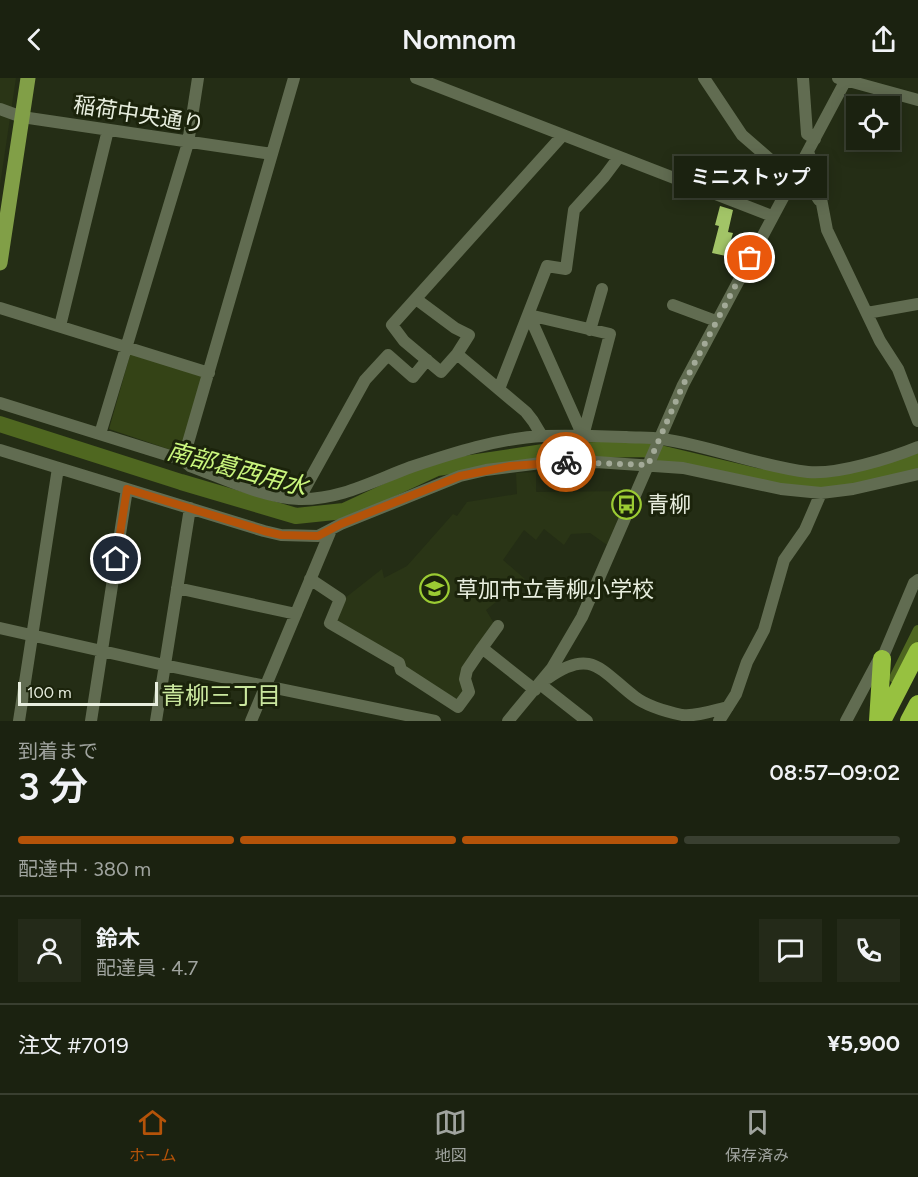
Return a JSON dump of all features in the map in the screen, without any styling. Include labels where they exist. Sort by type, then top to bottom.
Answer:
[{"type":"highway","points":[[880,721],[918,651]]},
{"type":"highway","points":[[880,721],[882,659]]},
{"type":"highway","points":[[891,721],[918,669]]},
{"type":"highway","points":[[909,721],[918,704]]},
{"type":"main road","points":[[0,263],[28,78]]},
{"type":"street","points":[[100,434],[188,143],[198,78]]},
{"type":"street","points":[[183,460],[294,78]]},
{"type":"street","points":[[416,78],[772,216]]},
{"type":"street","points":[[704,78],[742,135],[773,162],[797,171],[821,204]]},
{"type":"street","points":[[803,78],[807,134],[815,139]]},
{"type":"street","points":[[508,721],[538,687],[582,616],[683,385],[815,139],[844,79],[918,100]]},
{"type":"street","name":"稲荷中央通り","points":[[0,110],[22,117],[272,154]]},
{"type":"street","points":[[60,326],[108,130]]},
{"type":"street","points":[[416,299],[455,328],[469,335],[457,354],[441,372],[404,341],[392,325],[562,136]]},
{"type":"street","points":[[808,151],[832,242],[886,352],[898,369],[918,421]]},
{"type":"street","points":[[499,389],[547,266],[566,269],[574,210],[604,177],[619,156]]},
{"type":"street","points":[[590,330],[602,289]]},
{"type":"street","points":[[867,313],[918,304]]},
{"type":"street","points":[[674,305],[716,321]]},
{"type":"street","points":[[0,308],[209,373]]},
{"type":"street","points":[[529,315],[610,334],[583,436]]},
{"type":"street","points":[[529,315],[583,436]]},
{"type":"street","points":[[457,354],[526,412],[542,436]]},
{"type":"street","points":[[299,499],[365,380],[388,355],[413,377],[427,360]]},
{"type":"street","points":[[0,403],[183,460],[190,466],[262,491],[299,499],[334,497],[413,467],[470,450],[542,436],[659,440],[689,444],[762,463],[809,472],[824,472],[878,461],[918,447]]},
{"type":"street","points":[[0,450],[281,535],[318,536],[341,524],[441,484],[486,470],[542,463],[649,464],[698,470],[781,489],[821,493],[853,489],[918,474]]},
{"type":"street","points":[[19,721],[58,468]]},
{"type":"street","points":[[91,721],[127,489]]},
{"type":"street","points":[[719,721],[736,694],[747,662],[764,630],[784,560],[805,530],[821,493]]},
{"type":"street","points":[[156,721],[190,508]]},
{"type":"street","points":[[251,721],[331,530]]},
{"type":"street","points":[[310,579],[340,599],[330,623],[399,663],[401,670],[458,707],[469,692],[465,679],[467,670],[498,627]]},
{"type":"street","points":[[846,721],[878,661],[882,659],[914,584],[918,580]]},
{"type":"street","points":[[177,588],[296,614]]},
{"type":"street","points":[[0,628],[265,687],[381,708],[435,721]]},
{"type":"street","points":[[482,648],[587,721]]},
{"type":"street","points":[[538,687],[558,671],[583,662],[601,669],[635,698],[655,706],[687,715],[728,707]]},
{"type":"shaded area","points":[[0,78],[16,78],[0,185]]},
{"type":"shaded area","points":[[134,352],[206,375],[180,453],[109,429],[130,355]]},
{"type":"shaded area","name":"草加市立青柳小学校","points":[[536,472],[536,492],[630,491],[607,545],[590,533],[571,534],[564,545],[544,529],[536,540],[524,530],[503,560],[525,579],[486,610],[495,625],[466,667],[467,691],[457,703],[333,622],[345,598],[382,569],[384,578],[407,566],[453,514],[457,516],[467,502],[517,494],[516,473]]},
{"type":"building","points":[[720,206],[733,210],[728,232],[733,233],[726,256],[712,253],[719,226],[715,225]]},
{"type":"waterway","name":"南部葛西用水","points":[[0,424],[296,516],[344,511],[437,468],[550,451],[643,449],[756,476],[836,484],[918,461]]},
{"type":"waterway","points":[[894,678],[918,630]]},
{"type":"way so far","points":[[566,462],[648,465],[683,385],[750,258]]},
{"type":"place","name":"ミニストップ","points":[[750,258]]},
{"type":"place","name":"青柳","points":[[626,504]]},
{"type":"place","name":"草加市立青柳小学校","points":[[435,589]]},
{"type":"district","name":"青柳三丁目","points":[[221,696]]},
{"type":"route","points":[[116,559],[127,489],[264,531],[304,537],[318,536],[341,524],[460,476],[511,466],[566,462]]}]
